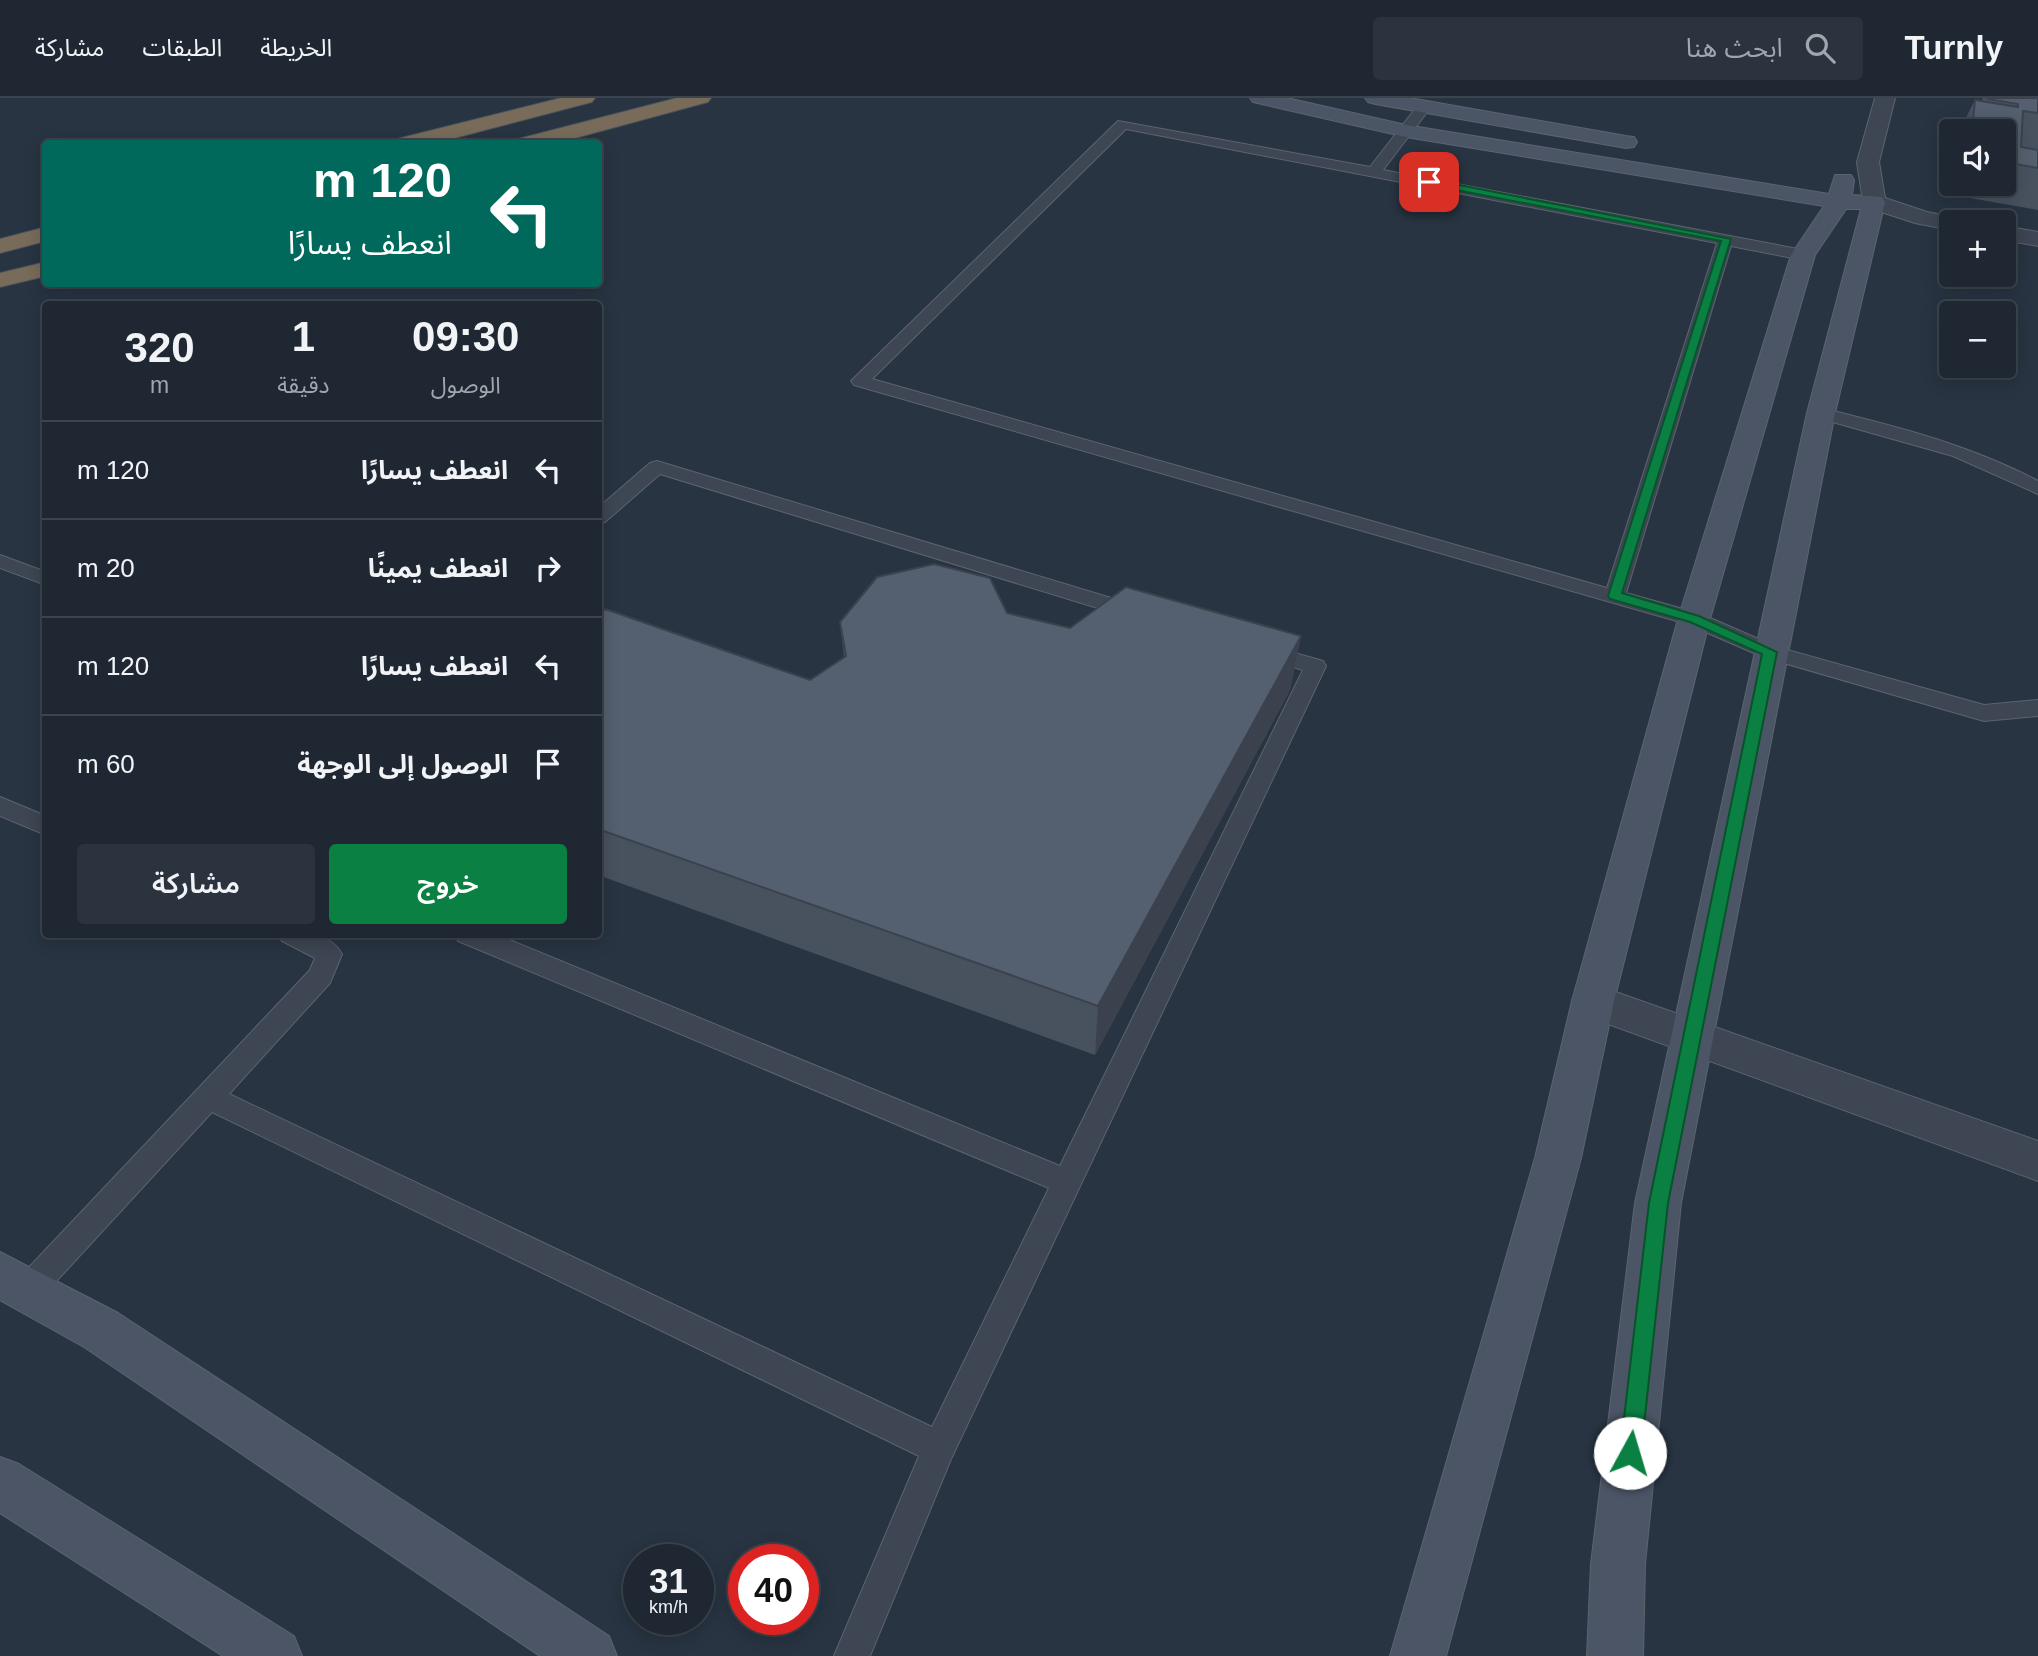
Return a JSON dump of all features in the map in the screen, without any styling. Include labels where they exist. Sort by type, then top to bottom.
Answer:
[{"type":"highway","points":[[421,140],[584,98]]},
{"type":"highway","points":[[541,140],[701,98]]},
{"type":"highway","points":[[0,246],[42,235]]},
{"type":"highway","points":[[0,281],[42,270]]},
{"type":"street","points":[[1260,98],[1406,131],[1843,190],[1923,218],[1939,221]]},
{"type":"street","points":[[1375,98],[1640,145]]},
{"type":"street","points":[[1418,1656],[1558,1158],[1592,1001],[1694,619],[1803,255],[1843,190],[1868,162],[1885,98]]},
{"type":"street","points":[[1615,1656],[1618,1564],[1658,1203],[1821,413],[1843,190]]},
{"type":"street","points":[[2016,235],[2038,239]]},
{"type":"street","points":[[1592,1001],[2038,1161]]},
{"type":"street","points":[[14,1283],[101,1329],[589,1656]]},
{"type":"street","points":[[0,1483],[274,1656]]},
{"type":"lane","points":[[1374,172],[1424,107]]},
{"type":"lane","points":[[1803,255],[1123,124],[860,381],[1694,619],[1770,652],[1984,713],[2038,708]]},
{"type":"lane","points":[[1615,596],[1727,239]]},
{"type":"lane","points":[[1821,413],[1944,445],[2002,467],[2038,488]]},
{"type":"lane","points":[[602,515],[657,467],[1157,618]]},
{"type":"lane","points":[[0,562],[42,578]]},
{"type":"lane","points":[[852,1656],[939,1448],[1315,666],[1236,642]]},
{"type":"lane","points":[[0,806],[42,824]]},
{"type":"lane","points":[[14,1283],[208,1097],[321,976],[329,954],[299,938]]},
{"type":"lane","points":[[477,938],[1068,1183]]},
{"type":"lane","points":[[208,1097],[939,1448]]},
{"type":"building","points":[[2038,98],[2038,113],[2023,111],[2021,147],[2038,150],[2038,168],[2016,164],[2016,119],[1973,119],[1975,100],[2018,107],[2018,104],[1988,99]]},
{"type":"building","points":[[934,564],[990,578],[1007,613],[1070,628],[1126,587],[1301,636],[1098,1006],[602,830],[602,612],[605,609],[810,680],[846,656],[840,622],[877,577]]},
{"type":"route","points":[[1429,182],[1727,239],[1615,596],[1694,619],[1770,652],[1658,1203],[1630,1453]]}]
